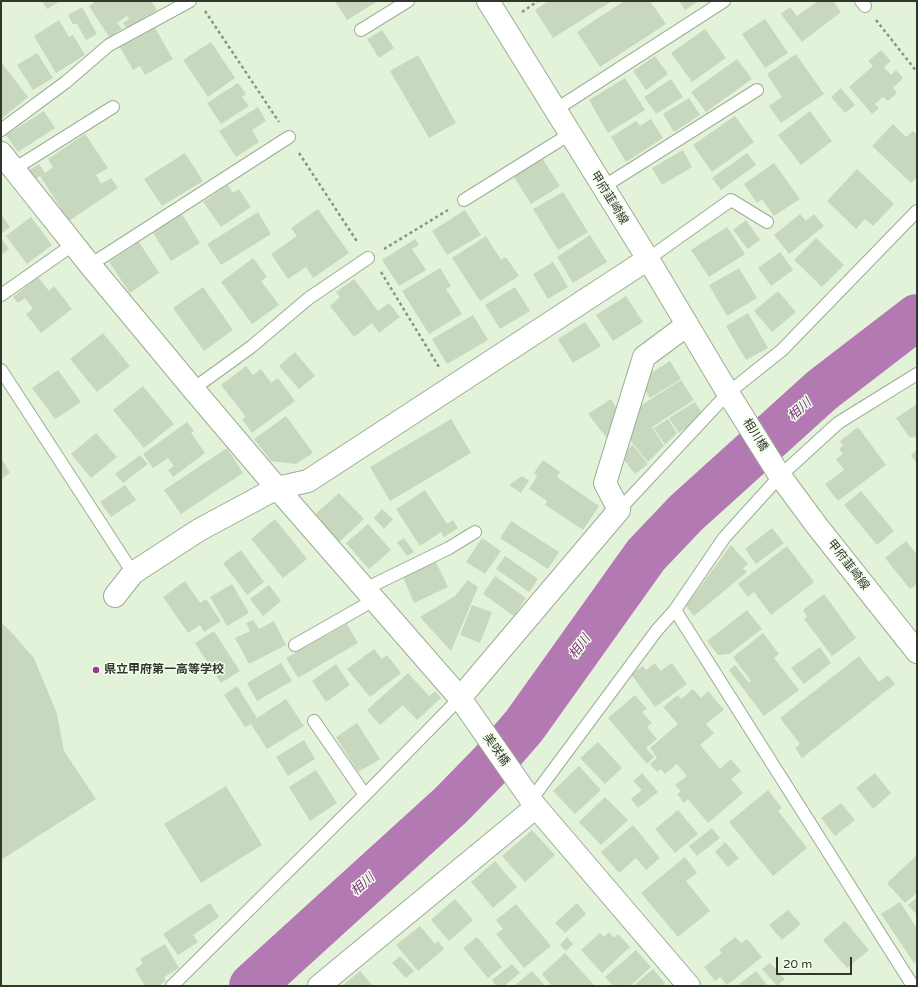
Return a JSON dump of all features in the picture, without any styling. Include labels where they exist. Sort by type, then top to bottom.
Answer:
[{"type":"street","name":"甲府韮崎線","points":[[488,1],[648,259],[729,394]]},
{"type":"street","name":"美咲橋","points":[[7,161],[90,265],[276,488],[460,699],[534,803],[683,984]]},
{"type":"street","points":[[115,596],[133,573],[199,530],[276,488],[308,481],[648,259]]},
{"type":"street","points":[[460,699],[619,510],[605,483],[644,357],[687,325]]},
{"type":"street","name":"相川橋","points":[[729,394],[780,476]]},
{"type":"street","name":"甲府韮崎線","points":[[780,476],[816,526],[917,652]]},
{"type":"street","points":[[319,986],[534,803]]},
{"type":"lane","points":[[1,130],[66,82],[109,45],[190,1]]},
{"type":"lane","points":[[361,30],[408,1]]},
{"type":"lane","points":[[555,110],[724,1]]},
{"type":"lane","points":[[603,187],[757,90]]},
{"type":"lane","points":[[7,161],[114,107]]},
{"type":"lane","points":[[464,200],[570,134]]},
{"type":"lane","points":[[90,265],[289,137]]},
{"type":"lane","points":[[648,259],[731,200],[767,222]]},
{"type":"lane","points":[[619,510],[729,394],[782,350],[917,211]]},
{"type":"lane","points":[[1,295],[74,244]]},
{"type":"lane","points":[[193,389],[251,347],[309,298],[370,257]]},
{"type":"lane","points":[[1,370],[133,573]]},
{"type":"lane","points":[[534,803],[657,630],[675,610],[724,538],[780,476],[838,424],[917,374]]},
{"type":"lane","points":[[295,645],[369,595],[475,532]]},
{"type":"lane","points":[[675,610],[914,983]]},
{"type":"lane","points":[[172,986],[460,699]]},
{"type":"lane","points":[[314,721],[365,795]]},
{"type":"path","points":[[863,3],[917,72]]},
{"type":"path","points":[[452,387],[370,257],[464,200]]},
{"type":"building","points":[[42,1],[60,1],[47,9]]},
{"type":"building","points":[[96,1],[151,1],[157,10],[127,29],[123,23],[129,19],[127,16],[117,23],[122,29],[109,37],[89,6]]},
{"type":"building","points":[[335,1],[378,1],[347,20]]},
{"type":"building","points":[[549,1],[612,1],[553,38],[535,10]]},
{"type":"building","points":[[624,1],[650,1],[666,24],[600,67],[577,32]]},
{"type":"building","points":[[679,1],[699,1],[685,10]]},
{"type":"building","points":[[818,1],[833,1],[841,12],[802,42],[781,14],[790,7],[797,16]]},
{"type":"building","points":[[82,7],[97,34],[86,40],[77,24],[73,24],[68,15]]},
{"type":"building","points":[[765,19],[788,53],[765,68],[742,34]]},
{"type":"building","points":[[59,20],[69,37],[73,35],[85,55],[56,73],[34,36]]},
{"type":"building","points":[[155,28],[173,59],[145,75],[140,66],[133,70],[120,47]]},
{"type":"building","points":[[705,29],[726,58],[692,82],[671,53]]},
{"type":"building","points":[[382,30],[394,48],[379,58],[367,39]]},
{"type":"building","points":[[211,42],[235,78],[208,97],[183,60]]},
{"type":"building","points":[[881,50],[891,61],[884,67],[891,75],[896,70],[903,78],[893,88],[897,93],[888,101],[883,97],[875,104],[879,108],[872,114],[849,87],[873,66],[868,61]]},
{"type":"building","points":[[37,53],[53,78],[33,90],[17,65]]},
{"type":"building","points":[[796,54],[824,94],[781,123],[769,106],[782,97],[767,74]]},
{"type":"building","points":[[418,55],[456,123],[429,138],[390,71]]},
{"type":"building","points":[[655,56],[668,74],[646,90],[633,71]]},
{"type":"building","points":[[737,59],[752,79],[706,112],[691,92]]},
{"type":"building","points":[[1,62],[28,97],[1,119]]},
{"type":"building","points":[[625,78],[645,110],[608,133],[589,100]]},
{"type":"building","points":[[671,79],[683,97],[656,114],[644,97]]},
{"type":"building","points":[[238,83],[246,94],[242,97],[249,106],[221,124],[207,103]]},
{"type":"building","points":[[841,88],[855,105],[845,113],[831,97]]},
{"type":"building","points":[[689,98],[700,115],[674,132],[663,114]]},
{"type":"building","points":[[258,107],[266,121],[252,130],[259,142],[236,157],[219,131]]},
{"type":"building","points":[[44,111],[55,128],[18,152],[6,135]]},
{"type":"building","points":[[810,111],[832,141],[801,165],[778,135]]},
{"type":"building","points":[[735,116],[754,142],[712,172],[693,145]]},
{"type":"building","points":[[651,119],[663,138],[626,162],[611,137],[636,121],[640,126]]},
{"type":"building","points":[[893,124],[906,137],[913,131],[917,135],[917,178],[911,183],[872,146]]},
{"type":"building","points":[[85,134],[108,168],[96,175],[101,184],[111,178],[118,188],[69,221],[40,176],[35,179],[29,170],[39,164],[45,173],[53,167],[48,159]]},
{"type":"building","points":[[683,150],[692,167],[662,185],[652,168]]},
{"type":"building","points":[[185,153],[203,181],[162,206],[144,179]]},
{"type":"building","points":[[747,153],[756,165],[721,190],[712,178]]},
{"type":"building","points":[[542,158],[560,186],[531,204],[514,177]]},
{"type":"building","points":[[774,163],[800,199],[774,216],[762,199],[757,203],[744,184]]},
{"type":"building","points":[[857,169],[894,204],[873,226],[865,219],[856,229],[827,201]]},
{"type":"building","points":[[228,185],[233,193],[239,189],[251,207],[221,227],[203,202]]},
{"type":"building","points":[[563,192],[588,232],[558,250],[533,209]]},
{"type":"building","points":[[318,209],[349,253],[313,278],[306,267],[288,279],[271,254],[297,236],[291,228]]},
{"type":"building","points":[[465,210],[481,235],[447,255],[432,231]]},
{"type":"building","points":[[258,212],[271,234],[221,265],[207,244]]},
{"type":"building","points":[[1,214],[10,227],[1,234]]},
{"type":"building","points":[[182,214],[200,243],[171,261],[153,233]]},
{"type":"building","points":[[800,214],[806,221],[814,214],[824,226],[789,254],[774,235]]},
{"type":"building","points":[[31,217],[52,245],[27,264],[6,236]]},
{"type":"building","points":[[746,220],[760,240],[748,249],[733,230]]},
{"type":"building","points":[[727,227],[745,254],[709,277],[691,250]]},
{"type":"building","points":[[590,235],[607,262],[573,283],[557,257]]},
{"type":"building","points":[[486,236],[501,260],[506,257],[519,276],[480,301],[452,258]]},
{"type":"building","points":[[1,238],[9,249],[1,255]]},
{"type":"building","points":[[816,238],[844,265],[822,287],[794,260]]},
{"type":"building","points":[[415,239],[419,245],[412,249],[426,270],[399,286],[382,260]]},
{"type":"building","points":[[139,242],[159,273],[130,293],[109,262]]},
{"type":"building","points":[[780,252],[793,270],[771,286],[758,268]]},
{"type":"building","points":[[253,258],[267,277],[261,281],[279,305],[252,324],[221,282]]},
{"type":"building","points":[[553,262],[568,287],[548,299],[533,274]]},
{"type":"building","points":[[440,268],[451,286],[446,289],[462,314],[429,334],[402,291]]},
{"type":"building","points":[[739,268],[757,298],[727,316],[709,285]]},
{"type":"building","points":[[38,277],[49,291],[54,286],[72,309],[41,333],[26,314],[33,309],[25,298],[18,303],[13,297]]},
{"type":"building","points":[[354,279],[378,311],[389,303],[400,317],[379,333],[372,323],[354,337],[330,306],[340,297],[336,292]]},
{"type":"building","points":[[203,287],[233,330],[204,351],[173,308]]},
{"type":"building","points":[[515,287],[530,311],[500,329],[485,305]]},
{"type":"building","points":[[778,291],[796,312],[772,332],[754,311]]},
{"type":"building","points":[[626,296],[643,322],[613,341],[596,315]]},
{"type":"building","points":[[748,313],[768,348],[746,360],[726,326]]},
{"type":"building","points":[[473,315],[488,340],[447,364],[432,339]]},
{"type":"building","points":[[585,322],[601,346],[573,363],[558,339]]},
{"type":"building","points":[[103,333],[130,366],[97,392],[70,359]]},
{"type":"building","points":[[295,352],[315,376],[299,389],[279,366]]},
{"type":"building","points":[[670,361],[681,379],[650,398],[644,388],[649,374]]},
{"type":"building","points":[[246,366],[253,375],[261,369],[271,383],[278,378],[295,401],[252,433],[242,419],[246,417],[221,385]]},
{"type":"building","points":[[58,370],[81,402],[55,419],[32,388]]},
{"type":"building","points":[[681,380],[694,400],[652,427],[664,446],[648,462],[630,440],[640,406]]},
{"type":"building","points":[[143,386],[174,424],[144,448],[113,410]]},
{"type":"building","points":[[611,399],[617,409],[607,438],[588,414]]},
{"type":"building","points":[[695,402],[702,413],[697,419],[679,433],[669,418]]},
{"type":"building","points":[[917,404],[917,440],[914,436],[910,438],[896,418]]},
{"type":"building","points":[[286,416],[313,453],[296,464],[271,461],[254,439]]},
{"type":"building","points":[[451,419],[471,453],[390,501],[370,467]]},
{"type":"building","points":[[668,419],[677,433],[665,445],[654,428]]},
{"type":"building","points":[[187,422],[194,431],[191,433],[205,453],[173,477],[168,470],[174,466],[168,458],[153,468],[143,454]]},
{"type":"building","points":[[858,427],[886,465],[838,501],[825,484],[844,470],[836,459],[843,454],[839,449],[843,446],[840,441]]},
{"type":"building","points":[[96,433],[117,457],[91,478],[71,454]]},
{"type":"building","points":[[633,445],[648,464],[635,474],[620,455]]},
{"type":"building","points":[[227,448],[243,473],[181,514],[164,490]]},
{"type":"building","points":[[917,450],[917,464],[911,455]]},
{"type":"building","points":[[140,455],[148,464],[123,483],[115,474]]},
{"type":"building","points":[[1,458],[10,473],[1,479]]},
{"type":"building","points":[[543,460],[560,472],[557,477],[599,506],[583,530],[545,505],[547,501],[529,489],[537,476],[534,473]]},
{"type":"building","points":[[522,476],[529,481],[521,493],[509,485]]},
{"type":"building","points":[[125,485],[136,500],[111,517],[100,502]]},
{"type":"building","points":[[425,490],[447,524],[453,520],[458,528],[444,537],[441,532],[420,546],[396,509]]},
{"type":"building","points":[[861,491],[894,531],[877,545],[844,505]]},
{"type":"building","points":[[339,493],[364,519],[338,543],[313,516]]},
{"type":"building","points":[[382,509],[393,519],[384,529],[374,518]]},
{"type":"building","points":[[275,519],[307,559],[283,578],[251,539]]},
{"type":"building","points":[[511,521],[559,552],[548,569],[500,538]]},
{"type":"building","points":[[368,524],[391,550],[369,569],[346,543]]},
{"type":"building","points":[[772,528],[784,543],[756,564],[745,549]]},
{"type":"building","points":[[404,538],[414,552],[407,556],[397,542]]},
{"type":"building","points":[[482,538],[501,551],[485,574],[466,562]]},
{"type":"building","points":[[906,541],[917,555],[917,584],[910,589],[885,558]]},
{"type":"building","points":[[731,545],[748,564],[743,568],[747,572],[694,616],[686,606]]},
{"type":"building","points":[[787,546],[814,582],[771,615],[754,592],[748,597],[738,584]]},
{"type":"building","points":[[241,550],[264,582],[247,595],[223,563]]},
{"type":"building","points":[[505,556],[538,579],[529,592],[496,569]]},
{"type":"building","points":[[436,562],[448,587],[414,603],[403,577]]},
{"type":"building","points":[[495,576],[526,598],[514,616],[483,594]]},
{"type":"building","points":[[468,580],[478,587],[451,651],[420,617],[455,596]]},
{"type":"building","points":[[185,581],[200,603],[206,599],[221,621],[204,632],[200,625],[188,633],[163,597]]},
{"type":"building","points":[[232,584],[249,613],[227,626],[210,597]]},
{"type":"building","points":[[269,585],[281,601],[263,616],[250,599]]},
{"type":"building","points":[[824,594],[856,638],[832,656],[804,619],[807,617],[803,610]]},
{"type":"building","points":[[472,605],[492,612],[480,643],[460,635]]},
{"type":"building","points":[[747,610],[762,629],[729,654],[718,655],[707,641]]},
{"type":"building","points":[[253,620],[259,629],[274,621],[286,645],[249,664],[235,638],[250,631],[246,623]]},
{"type":"building","points":[[1,622],[34,658],[57,714],[64,751],[96,799],[1,860]]},
{"type":"building","points":[[347,624],[358,643],[298,678],[286,658]]},
{"type":"building","points":[[214,631],[240,671],[221,683],[195,643]]},
{"type":"building","points":[[763,633],[779,654],[774,658],[799,690],[764,716],[729,670],[735,665],[749,683],[751,681],[733,657]]},
{"type":"building","points":[[820,647],[831,663],[804,684],[791,668]]},
{"type":"building","points":[[374,649],[382,659],[387,655],[401,673],[370,697],[347,669]]},
{"type":"building","points":[[859,656],[879,682],[888,675],[895,684],[802,758],[795,748],[800,744],[780,718]]},
{"type":"building","points":[[281,663],[292,681],[257,701],[247,683]]},
{"type":"building","points":[[655,663],[660,671],[672,663],[687,684],[655,707],[631,674],[643,666],[646,670]]},
{"type":"building","points":[[336,664],[350,685],[326,702],[312,681]]},
{"type":"building","points":[[408,673],[429,696],[435,691],[441,698],[417,720],[403,705],[380,725],[367,710]]},
{"type":"building","points":[[237,686],[257,718],[286,699],[304,726],[267,749],[251,724],[245,727],[224,695]]},
{"type":"building","points":[[693,689],[701,698],[708,691],[724,710],[706,724],[714,733],[700,745],[720,769],[731,759],[741,771],[731,779],[743,793],[708,823],[688,799],[684,803],[677,794],[681,791],[675,785],[687,776],[677,764],[665,774],[661,769],[657,772],[650,764],[657,758],[650,748],[678,724],[663,707],[678,695],[681,699]]},
{"type":"building","points":[[635,695],[647,709],[642,712],[652,723],[647,727],[657,739],[646,748],[654,757],[647,764],[608,718]]},
{"type":"building","points":[[357,723],[380,759],[358,772],[336,737]]},
{"type":"building","points":[[304,740],[315,759],[288,776],[276,757]]},
{"type":"building","points":[[598,742],[622,768],[605,784],[580,758]]},
{"type":"building","points":[[579,766],[601,790],[575,814],[553,791]]},
{"type":"building","points":[[316,770],[337,803],[310,821],[289,787]]},
{"type":"building","points":[[642,773],[658,792],[638,808],[631,799],[642,790],[633,781]]},
{"type":"building","points":[[875,773],[891,793],[873,809],[856,788]]},
{"type":"building","points":[[226,786],[262,845],[201,883],[164,824]]},
{"type":"building","points":[[768,790],[782,808],[778,811],[807,848],[773,876],[729,822]]},
{"type":"building","points":[[605,797],[628,820],[601,845],[579,822]]},
{"type":"building","points":[[841,803],[855,820],[835,836],[821,818]]},
{"type":"building","points":[[678,810],[698,834],[675,853],[655,829]]},
{"type":"building","points":[[633,825],[660,858],[646,870],[636,858],[619,873],[601,852]]},
{"type":"building","points":[[712,828],[720,838],[697,856],[689,846]]},
{"type":"building","points":[[532,830],[555,855],[525,882],[502,856]]},
{"type":"building","points":[[725,842],[739,858],[728,867],[715,852]]},
{"type":"building","points":[[917,855],[917,893],[905,903],[887,883]]},
{"type":"building","points":[[685,857],[697,873],[686,881],[710,911],[678,937],[641,893]]},
{"type":"building","points":[[495,861],[517,887],[493,908],[471,882]]},
{"type":"building","points":[[917,897],[917,915],[908,905]]},
{"type":"building","points":[[455,899],[473,920],[449,941],[431,920]]},
{"type":"building","points":[[900,902],[917,927],[917,961],[914,963],[881,914]]},
{"type":"building","points":[[210,903],[219,917],[193,935],[198,942],[178,955],[163,934]]},
{"type":"building","points":[[577,903],[586,914],[565,933],[555,923]]},
{"type":"building","points":[[516,904],[551,946],[524,968],[496,934],[503,929],[496,920]]},
{"type":"building","points":[[788,910],[801,924],[782,940],[769,925]]},
{"type":"building","points":[[845,921],[869,950],[847,968],[823,940]]},
{"type":"building","points":[[420,926],[435,944],[438,941],[444,949],[418,971],[396,945]]},
{"type":"building","points":[[609,932],[614,938],[618,934],[630,947],[602,973],[581,950],[600,933],[604,937]]},
{"type":"building","points":[[477,937],[502,967],[488,978],[463,948]]},
{"type":"building","points":[[567,937],[573,944],[566,951],[560,945]]},
{"type":"building","points":[[735,937],[741,943],[747,939],[762,957],[727,985],[720,977],[715,981],[704,967],[722,953],[719,950]]},
{"type":"building","points":[[165,944],[179,968],[164,977],[166,981],[158,986],[145,986],[135,969],[143,964],[140,959]]},
{"type":"building","points":[[636,950],[651,967],[630,986],[613,986],[605,977]]},
{"type":"building","points":[[565,953],[595,986],[552,986],[542,974]]},
{"type":"building","points":[[400,956],[414,971],[406,978],[392,963]]},
{"type":"building","points":[[770,963],[785,979],[777,986],[762,969]]},
{"type":"building","points":[[512,964],[520,973],[504,986],[496,986],[492,980]]},
{"type":"building","points":[[653,969],[665,983],[661,986],[633,986]]},
{"type":"building","points":[[360,971],[373,986],[342,986]]},
{"type":"building","points":[[532,971],[545,986],[514,986]]},
{"type":"building","points":[[756,971],[768,986],[737,986]]},
{"type":"waterway","name":"相川","points":[[252,986],[451,805],[492,763],[524,726],[646,555],[686,513],[822,390],[917,317]]},
{"type":"place","name":"県立甲府第一高等学校","points":[[96,670]]}]
